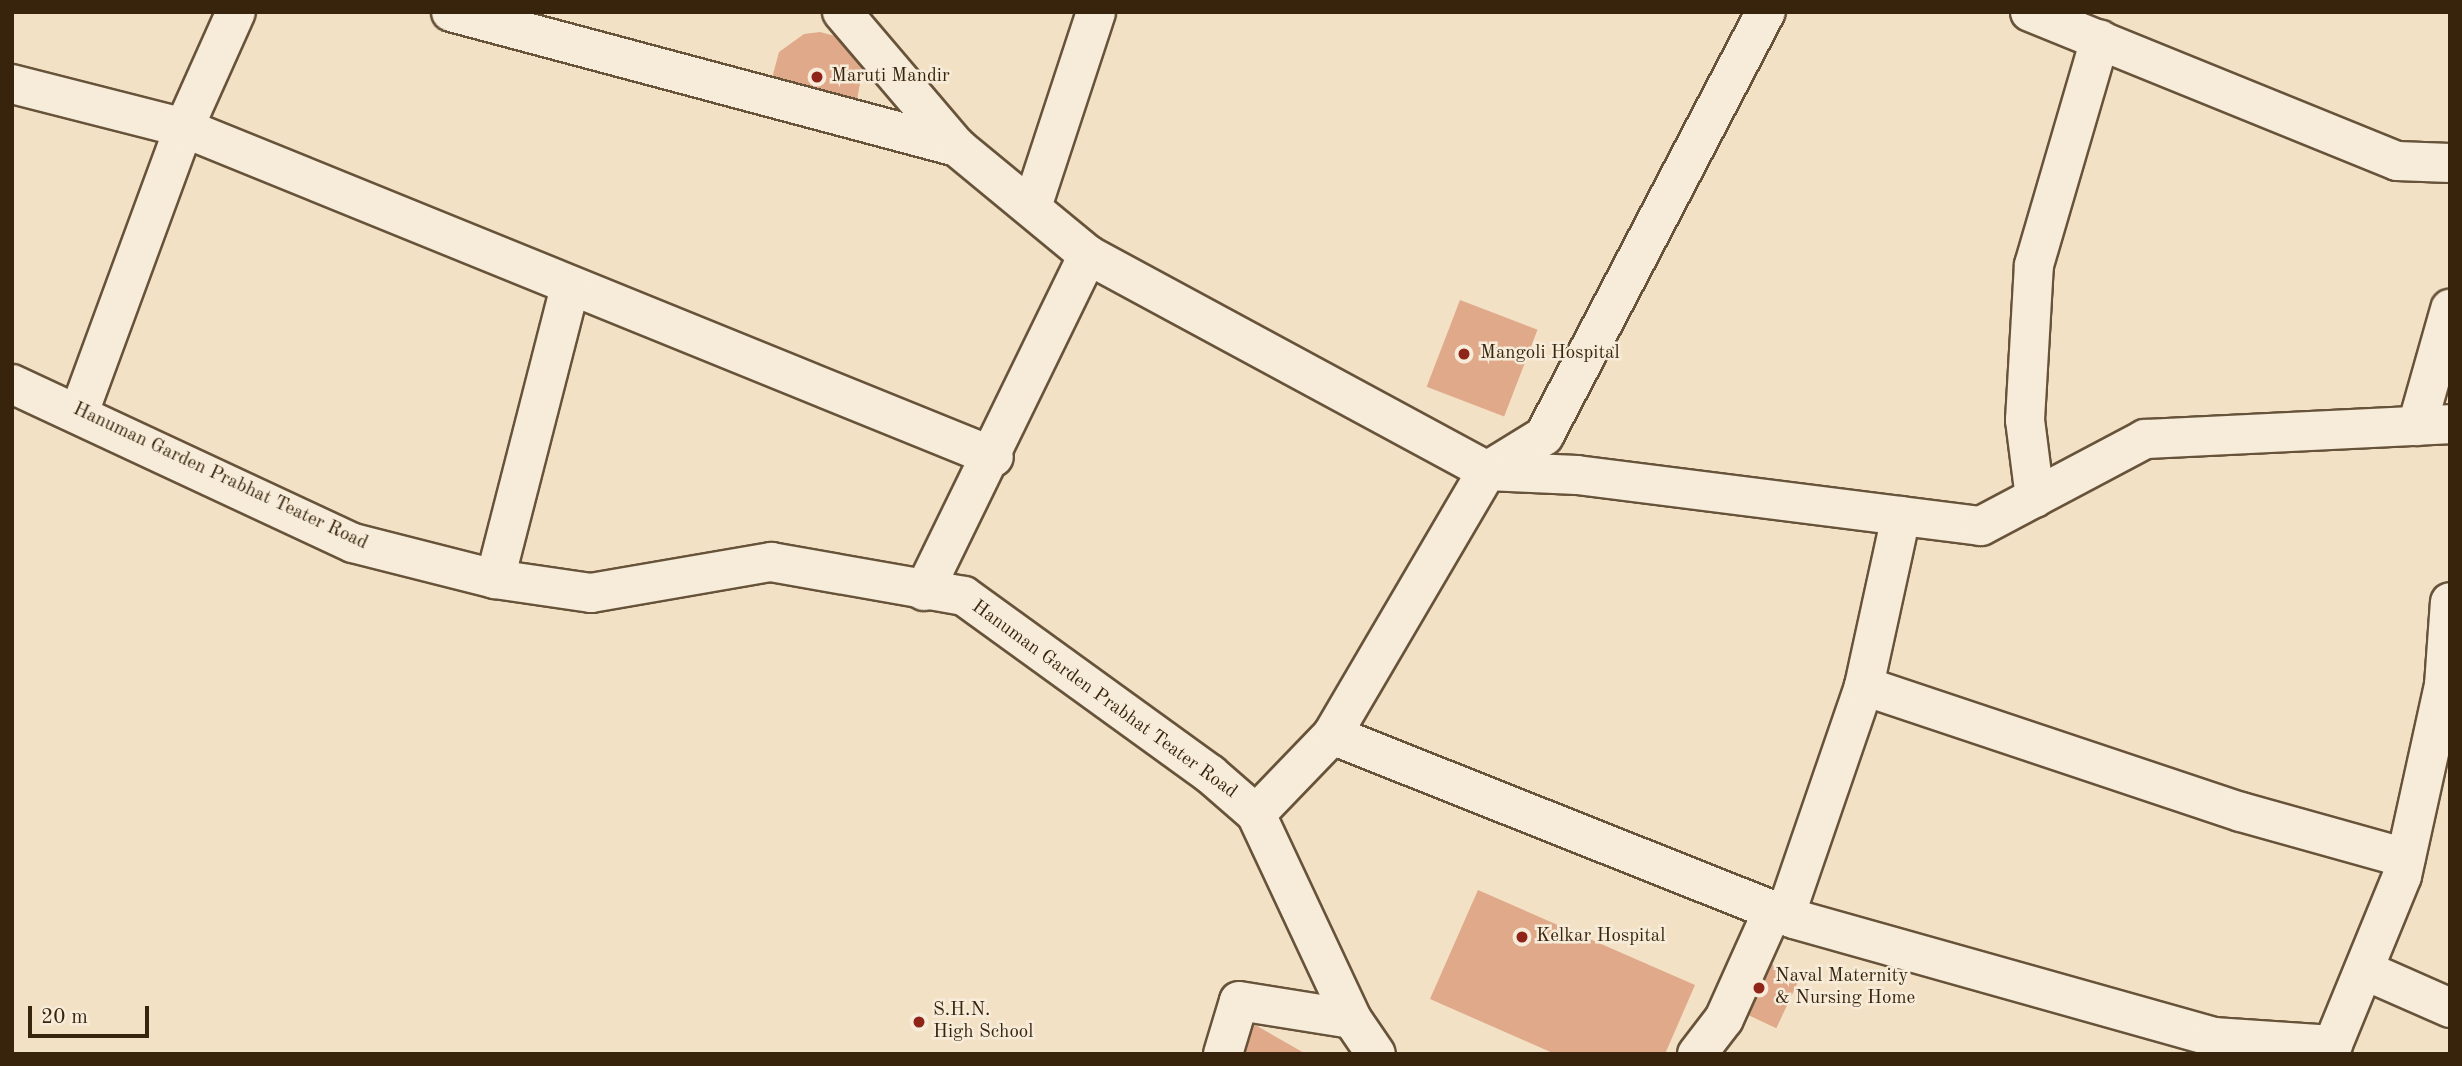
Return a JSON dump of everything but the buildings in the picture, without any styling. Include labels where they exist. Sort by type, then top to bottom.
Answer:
[{"type":"street","points":[[80,410],[184,128],[236,12]]},
{"type":"street","points":[[451,12],[957,147]]},
{"type":"street","points":[[842,12],[957,147],[1088,255],[1487,471],[1577,475],[1981,526],[2145,439],[2434,425],[2450,309]]},
{"type":"street","points":[[1032,207],[1096,12]]},
{"type":"street","points":[[1256,814],[1332,735],[1487,471],[1544,436],[1766,12]]},
{"type":"street","points":[[2030,12],[2398,161],[2450,163]]},
{"type":"street","points":[[2035,498],[2025,420],[2034,265],[2100,39]]},
{"type":"street","points":[[12,84],[184,128],[994,457]]},
{"type":"street","points":[[924,591],[994,457],[1088,255]]},
{"type":"street","points":[[495,579],[570,287]]},
{"type":"street","name":"Hanuman Garden Prabhat Teater Road","points":[[12,384],[80,410],[353,543],[495,579],[591,593],[771,562],[964,596],[1210,774],[1256,814],[1352,1018],[1376,1054]]},
{"type":"street","points":[[1697,1054],[1724,1019],[1779,913],[1864,685],[1901,516]]},
{"type":"street","points":[[1332,735],[1779,913],[2214,1037],[2331,1049],[2406,858],[2444,685],[2450,602]]},
{"type":"street","points":[[1864,685],[2241,812],[2406,858]]},
{"type":"street","points":[[2364,970],[2450,1008]]},
{"type":"street","points":[[1223,1054],[1240,1001],[1352,1018]]},
{"type":"place","name":"Maruti Mandir","points":[[817,77]]},
{"type":"place","name":"Mangoli Hospital","points":[[1464,354]]},
{"type":"place","name":"Kelkar Hospital","points":[[1522,937]]},
{"type":"place","name":"Naval Maternity & Nursing Home","points":[[1759,988]]},
{"type":"place","name":"S.H.N. High School","points":[[919,1022]]}]
